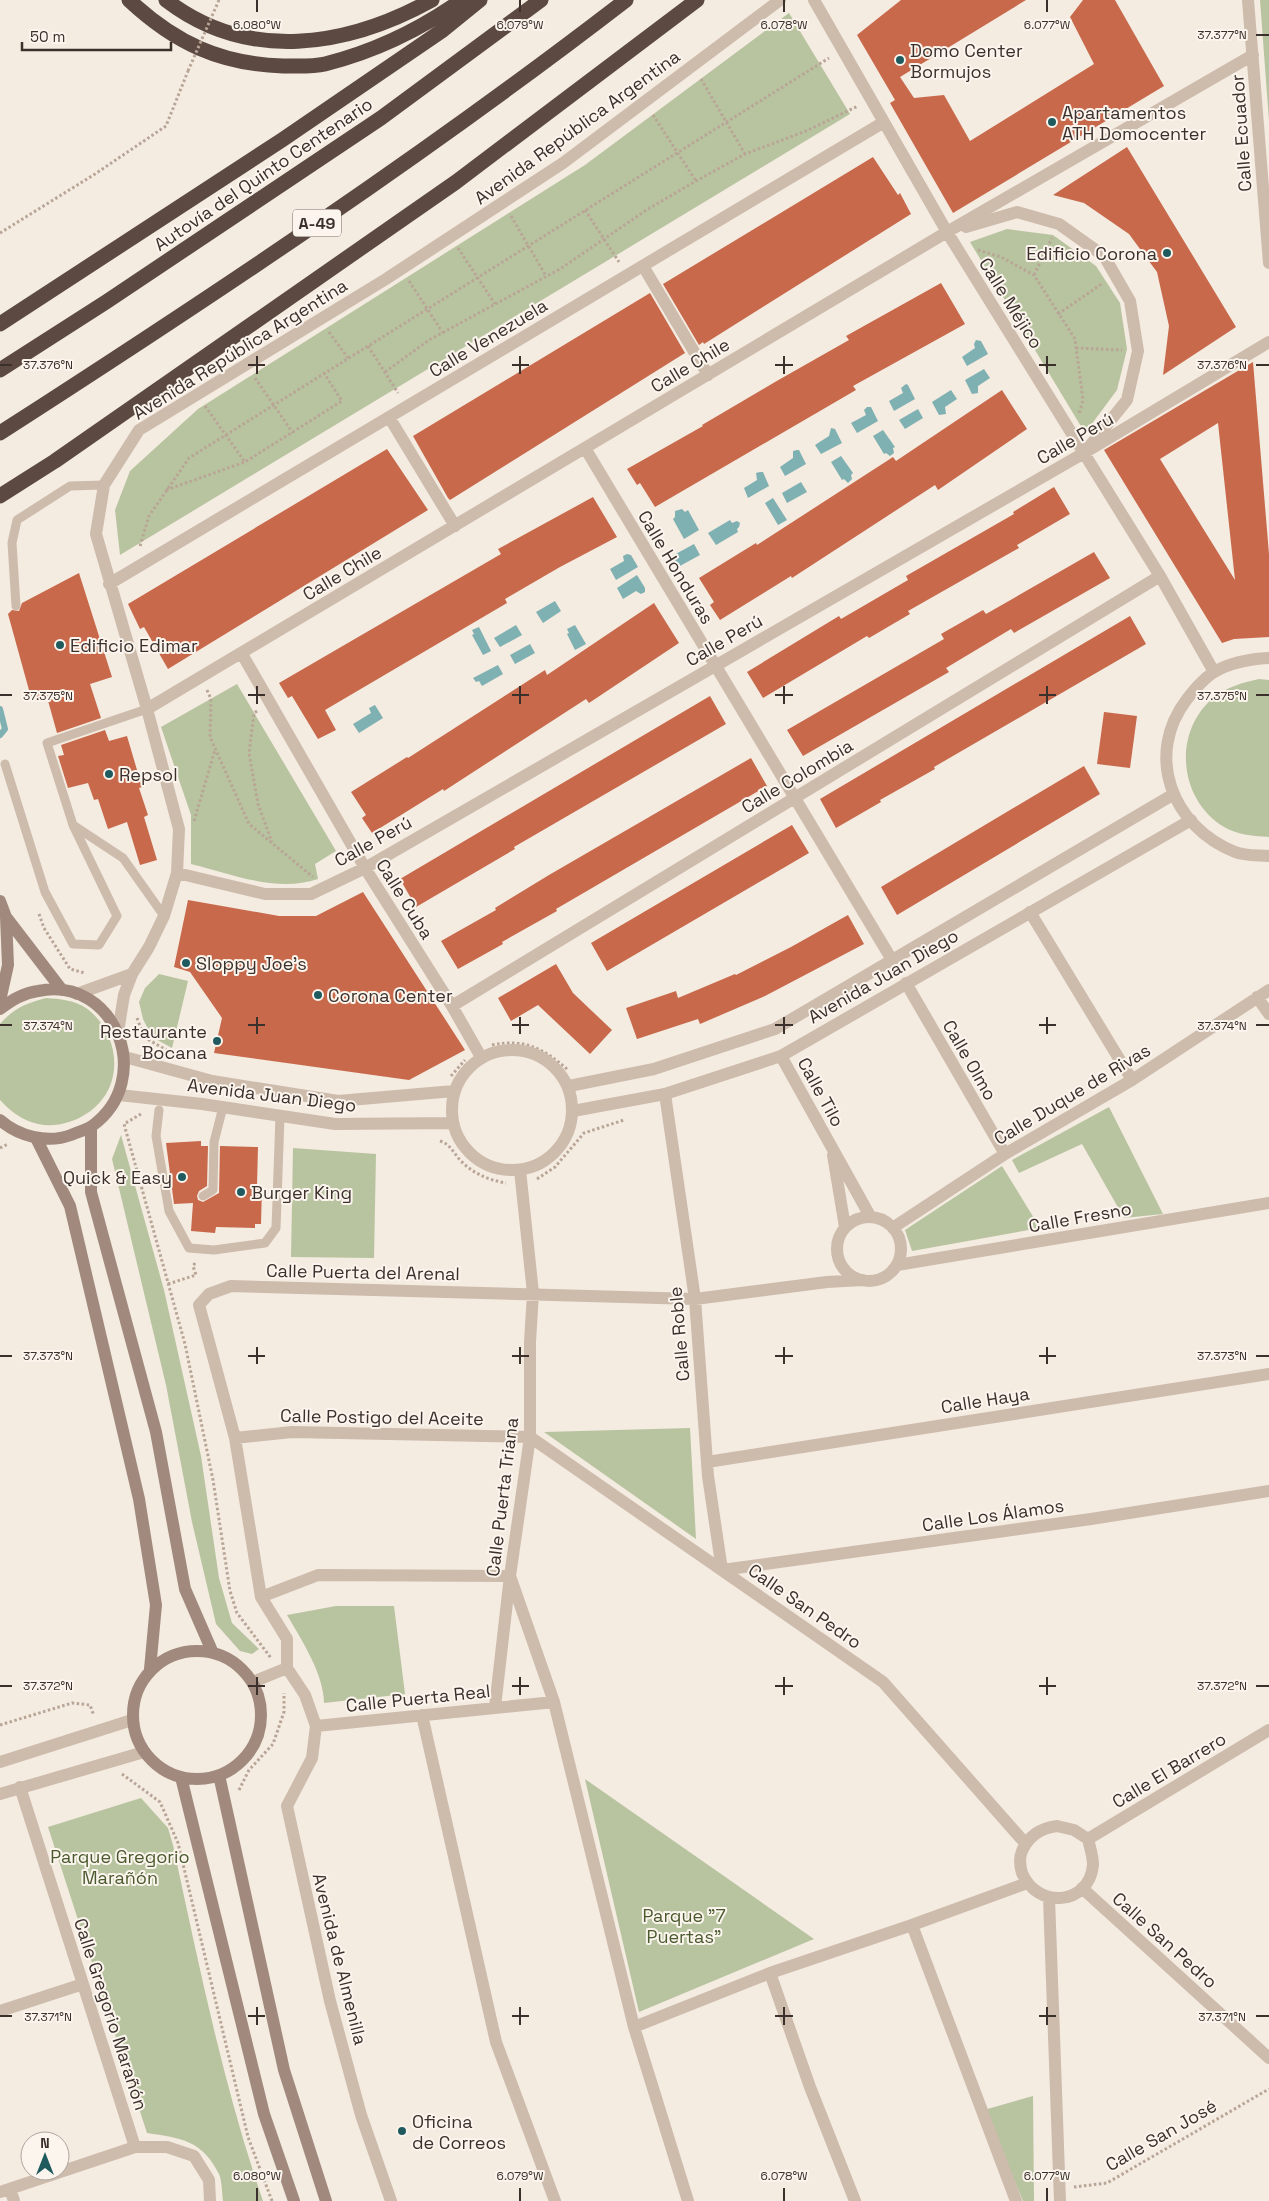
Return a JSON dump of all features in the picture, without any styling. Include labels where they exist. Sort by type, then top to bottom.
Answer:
[{"type":"highway","points":[[129,0],[172,35],[211,55],[265,65],[294,66],[323,65],[372,49],[435,19],[462,0]]},
{"type":"highway","points":[[166,0],[180,10],[218,30],[248,39],[295,42],[338,37],[374,27],[432,0]]},
{"type":"highway","points":[[0,324],[282,140],[443,30],[480,0]]},
{"type":"highway","name":"Autovía del Quinto Centenario","points":[[0,370],[106,302],[381,118],[540,0]]},
{"type":"highway","name":"A-49","points":[[0,433],[273,254],[474,114],[626,0]]},
{"type":"highway","points":[[0,496],[55,461],[456,182],[697,0]]},
{"type":"main road","points":[[0,901],[6,918],[8,965],[0,1001]]},
{"type":"main road","points":[[6,918],[62,990]]},
{"type":"main road","points":[[0,1008],[17,997],[39,990],[62,990],[77,994],[94,1003],[118,1032],[125,1058],[124,1077],[119,1095],[107,1113],[91,1127],[64,1138],[36,1138],[15,1130],[0,1120]]},
{"type":"main road","points":[[91,1127],[91,1192],[156,1432],[185,1589],[212,1651]]},
{"type":"main road","points":[[36,1138],[70,1206],[139,1499],[156,1605],[150,1670]]},
{"type":"main road","points":[[188,1650],[212,1651],[237,1664],[253,1682],[260,1698],[262,1721],[255,1743],[238,1765],[219,1776],[202,1779],[180,1778],[159,1767],[144,1752],[135,1735],[132,1720],[136,1691],[150,1670],[169,1656],[188,1650]]},
{"type":"main road","points":[[219,1776],[284,2070],[326,2201]]},
{"type":"main road","points":[[180,1778],[264,2114],[294,2201]]},
{"type":"street","name":"Avenida República Argentina","points":[[118,1032],[124,995],[132,974],[149,947],[164,916],[177,873],[179,829],[147,709],[109,584],[96,534],[104,485],[139,430],[401,270],[563,163],[780,0]]},
{"type":"street","name":"Calle Méjico","points":[[814,0],[947,232],[1160,576],[1214,672]]},
{"type":"street","name":"Calle Ecuador","points":[[1248,0],[1269,263]]},
{"type":"street","name":"Calle Chile","points":[[147,709],[947,232],[1253,56]]},
{"type":"street","name":"Calle Venezuela","points":[[109,584],[884,122]]},
{"type":"street","points":[[947,232],[1017,212],[1059,224],[1104,256],[1130,300],[1138,351],[1126,400],[1084,453]]},
{"type":"street","points":[[643,266],[708,375]]},
{"type":"street","name":"Calle Perú","points":[[177,873],[265,894],[311,894],[364,868],[1084,453],[1269,342]]},
{"type":"street","points":[[389,417],[455,526]]},
{"type":"street","name":"Calle Honduras","points":[[585,448],[892,960]]},
{"type":"street","name":"Calle Colombia","points":[[452,1006],[1160,576]]},
{"type":"street","name":"Calle Cuba","points":[[242,654],[364,868],[452,1006],[479,1054]]},
{"type":"street","points":[[1269,658],[1243,660],[1214,672],[1200,683],[1184,704],[1171,727],[1165,763],[1174,794],[1183,812],[1206,836],[1236,853],[1269,856]]},
{"type":"street","name":"Avenida Juan Diego","points":[[571,1080],[654,1069],[775,1029],[1174,794]]},
{"type":"street","name":"Avenida Juan Diego","points":[[573,1111],[665,1094],[781,1056],[1191,820]]},
{"type":"street","points":[[1030,912],[1132,1080]]},
{"type":"street","points":[[77,994],[132,974]]},
{"type":"street","name":"Calle Olmo","points":[[906,983],[1005,1154]]},
{"type":"street","name":"Calle Duque de Rivas","points":[[894,1227],[1005,1154],[1132,1080],[1269,990]]},
{"type":"street","points":[[1257,997],[1269,1014]]},
{"type":"street","points":[[511,1049],[536,1054],[554,1065],[571,1080],[573,1111],[570,1128],[559,1148],[540,1164],[520,1170],[500,1170],[481,1162],[466,1151],[452,1123],[451,1112],[454,1091],[463,1073],[479,1054],[511,1049]]},
{"type":"street","name":"Calle Tilo","points":[[781,1056],[870,1216]]},
{"type":"street","name":"Avenida Juan Diego","points":[[125,1058],[212,1081],[338,1101],[454,1091]]},
{"type":"street","name":"Calle Roble","points":[[665,1094],[695,1299],[707,1462],[722,1570]]},
{"type":"street","name":"Avenida Juan Diego","points":[[119,1095],[223,1107],[335,1124],[452,1123]]},
{"type":"street","name":"Calle Tilo","points":[[831,1145],[845,1227]]},
{"type":"street","name":"Calle Puerta Triana","points":[[495,1708],[510,1576],[530,1437],[530,1342],[533,1293],[520,1170]]},
{"type":"street","name":"Calle Fresno","points":[[897,1265],[1269,1203]]},
{"type":"street","points":[[533,1293],[695,1299],[827,1282],[863,1280],[882,1278],[891,1273],[897,1265],[902,1246],[894,1227],[879,1218],[870,1216],[861,1217],[845,1227],[837,1245],[840,1264],[854,1277],[863,1280]]},
{"type":"street","name":"Calle Puerta del Arenal","points":[[235,1438],[199,1304],[209,1294],[231,1286],[533,1293]]},
{"type":"street","name":"Calle Haya","points":[[707,1462],[1269,1374]]},
{"type":"street","name":"Calle Postigo del Aceite","points":[[235,1438],[292,1432],[530,1437]]},
{"type":"street","name":"Calle San Pedro","points":[[530,1437],[883,1682],[1025,1843]]},
{"type":"street","points":[[235,1438],[261,1598],[286,1639],[284,1670],[306,1695],[316,1726]]},
{"type":"street","name":"Calle Los Álamos","points":[[722,1570],[1091,1519],[1269,1491]]},
{"type":"street","points":[[261,1598],[318,1575],[510,1576],[554,1702],[634,2028],[688,2201]]},
{"type":"street","points":[[253,1682],[284,1670]]},
{"type":"street","name":"Calle Puerta Real","points":[[316,1726],[554,1702]]},
{"type":"street","points":[[422,1715],[496,2042],[555,2201]]},
{"type":"street","points":[[0,1762],[132,1720]]},
{"type":"street","name":"Avenida de Almenilla","points":[[316,1726],[312,1758],[287,1806],[330,2001],[361,2115],[391,2201]]},
{"type":"street","name":"Calle El Barrero","points":[[1088,1839],[1269,1730]]},
{"type":"street","points":[[0,1794],[144,1752]]},
{"type":"street","name":"Calle Gregorio Marañón","points":[[20,1787],[135,2147]]},
{"type":"street","points":[[1057,1826],[1074,1830],[1088,1839],[1093,1866],[1089,1878],[1082,1888],[1074,1894],[1062,1898],[1049,1898],[1036,1892],[1027,1883],[1020,1868],[1021,1855],[1025,1843],[1034,1834],[1044,1828],[1057,1826]]},
{"type":"street","points":[[634,2028],[770,1973],[912,1925],[1027,1883]]},
{"type":"street","name":"Calle San Pedro","points":[[1082,1888],[1269,2058]]},
{"type":"street","points":[[1049,1898],[1060,2195]]},
{"type":"street","points":[[912,1925],[1016,2201]]},
{"type":"street","points":[[770,1973],[810,2087],[854,2201]]},
{"type":"street","points":[[0,2011],[82,1984]]},
{"type":"street","points":[[8,2194],[135,2147],[167,2147],[194,2156],[209,2180],[210,2201]]},
{"type":"lane","points":[[16,606],[12,543],[17,520],[70,486],[104,485]]},
{"type":"lane","points":[[5,764],[45,892],[73,944],[99,945],[117,916],[73,825],[47,743],[147,709]]},
{"type":"lane","points":[[73,825],[123,858],[164,916]]},
{"type":"lane","points":[[203,1196],[213,1190],[214,1142],[223,1107]]},
{"type":"lane","points":[[159,1110],[156,1136],[169,1211],[189,1248],[214,1250],[265,1243],[276,1228],[280,1116]]},
{"type":"path","points":[[0,233],[95,174],[166,126],[219,0]]},
{"type":"path","points":[[133,568],[149,516],[165,490],[189,458],[843,50]]},
{"type":"path","points":[[693,65],[745,154]]},
{"type":"path","points":[[385,372],[442,333],[546,276],[648,209],[696,181],[745,154],[806,131],[872,100]]},
{"type":"path","points":[[645,101],[696,181]]},
{"type":"path","points":[[502,203],[546,276]]},
{"type":"path","points":[[585,210],[602,240],[628,275]]},
{"type":"path","points":[[1034,276],[1059,224]]},
{"type":"path","points":[[451,237],[495,304]]},
{"type":"path","points":[[959,252],[974,249],[1000,257],[1034,276],[1075,339],[1083,400],[1074,437]]},
{"type":"path","points":[[401,270],[428,308],[442,333]]},
{"type":"path","points":[[1058,314],[1115,275]]},
{"type":"path","points":[[320,320],[348,358]]},
{"type":"path","points":[[368,346],[406,407]]},
{"type":"path","points":[[1076,348],[1138,351]]},
{"type":"path","points":[[246,365],[293,433]]},
{"type":"path","points":[[165,490],[245,462],[342,401],[324,373]]},
{"type":"path","points":[[197,395],[245,462]]},
{"type":"path","points":[[202,677],[211,699],[210,737],[249,824],[325,887]]},
{"type":"path","points":[[269,700],[254,713],[248,753],[258,804],[272,843]]},
{"type":"path","points":[[178,842],[191,832],[215,750]]},
{"type":"path","points":[[136,1014],[144,1037],[169,1052]]},
{"type":"path","points":[[449,1078],[469,1056],[479,1054],[504,1043],[530,1045],[548,1053],[571,1080]]},
{"type":"path","points":[[143,1113],[124,1124],[189,1364],[213,1480],[230,1590],[237,1613],[284,1670],[284,1712],[279,1731],[273,1744],[249,1770],[239,1790],[239,1799]]},
{"type":"path","points":[[168,1284],[196,1275],[193,1266]]},
{"type":"path","points":[[0,1725],[72,1704],[90,1706],[100,1730]]},
{"type":"path","points":[[110,1762],[124,1777],[160,1802],[178,1842],[248,2137],[272,2201]]},
{"type":"path","name":"Calle San José","points":[[1060,2195],[1107,2183],[1269,2089]]},
{"type":"green space","points":[[1260,0],[1269,0],[1269,121]]},
{"type":"green space","points":[[789,13],[850,114],[120,555],[115,510],[130,471],[198,409],[585,165]]},
{"type":"green space","points":[[1007,229],[1053,235],[1096,266],[1120,303],[1127,349],[1117,390],[1085,433],[970,242]]},
{"type":"green space","points":[[1259,679],[1269,680],[1269,837],[1235,832],[1224,827],[1209,815],[1198,800],[1190,784],[1186,765],[1191,729],[1200,712],[1213,698],[1223,691]]},
{"type":"green space","points":[[237,684],[336,851],[315,864],[318,879],[302,883],[270,883],[238,877],[191,864],[191,815],[161,727]]},
{"type":"green space","points":[[159,974],[188,981],[172,1048],[152,1037],[143,1019],[139,1002],[145,988]]},
{"type":"green space","points":[[46,998],[62,999],[77,1003],[86,1008],[94,1015],[107,1033],[114,1054],[113,1076],[110,1086],[98,1104],[90,1111],[70,1122],[49,1125],[32,1123],[22,1118],[12,1112],[0,1100],[0,1024],[20,1007]]},
{"type":"green space","points":[[1109,1107],[1163,1214],[1124,1218],[1082,1144],[1019,1173],[1012,1160]]},
{"type":"green space","points":[[121,1135],[164,1290],[201,1456],[219,1578],[232,1623],[259,1649],[252,1654],[240,1651],[216,1624],[192,1522],[166,1385],[112,1159]]},
{"type":"green space","points":[[293,1148],[376,1154],[374,1258],[291,1257]]},
{"type":"green space","points":[[1002,1166],[1040,1228],[912,1251],[905,1230]]},
{"type":"green space","points":[[690,1428],[696,1539],[544,1432]]},
{"type":"green space","points":[[336,1606],[394,1606],[405,1694],[324,1703],[323,1692],[316,1669],[287,1615]]},
{"type":"green space","name":"Parque \"7 Puertas\"","points":[[585,1779],[814,1939],[639,2012]]},
{"type":"green space","name":"Parque Gregorio Marañón","points":[[141,1798],[168,1828],[224,2069],[263,2201],[223,2201],[219,2174],[198,2147],[180,2139],[147,2133],[48,1827]]},
{"type":"green space","points":[[1033,2096],[1034,2201],[1023,2201],[984,2110]]},
{"type":"water","points":[[976,340],[981,341],[988,354],[967,366],[962,357],[975,348]]},
{"type":"water","points":[[984,369],[990,378],[978,386],[978,393],[972,394],[965,380]]},
{"type":"water","points":[[906,384],[915,399],[894,411],[889,401],[903,393],[901,388]]},
{"type":"water","points":[[951,390],[957,399],[945,407],[946,414],[939,415],[932,402]]},
{"type":"water","points":[[867,407],[871,407],[878,421],[857,433],[851,423],[866,415],[864,410]]},
{"type":"water","points":[[918,409],[923,418],[905,429],[899,420]]},
{"type":"water","points":[[831,428],[835,429],[842,443],[821,454],[815,445],[829,436]]},
{"type":"water","points":[[883,430],[895,447],[893,448],[894,453],[890,456],[886,453],[884,454],[873,436]]},
{"type":"water","points":[[799,450],[806,464],[785,476],[780,467],[793,458],[793,451]]},
{"type":"water","points":[[841,456],[853,473],[851,475],[852,479],[848,483],[844,479],[842,480],[831,462]]},
{"type":"water","points":[[763,472],[769,486],[748,498],[744,488],[757,480],[756,473]]},
{"type":"water","points":[[801,482],[807,492],[787,503],[782,493]]},
{"type":"water","points":[[773,498],[787,520],[778,525],[765,503]]},
{"type":"water","points":[[682,509],[685,512],[688,510],[699,530],[684,539],[673,519],[675,511]]},
{"type":"water","points":[[730,520],[732,523],[737,521],[740,523],[737,529],[738,532],[716,545],[708,533]]},
{"type":"water","points":[[694,544],[700,555],[678,567],[672,556]]},
{"type":"water","points":[[631,555],[638,567],[616,580],[610,569],[624,561],[623,556]]},
{"type":"water","points":[[637,575],[645,588],[645,592],[641,594],[636,591],[623,599],[617,588]]},
{"type":"water","points":[[555,601],[561,611],[543,623],[536,612]]},
{"type":"water","points":[[516,625],[522,635],[500,647],[494,638]]},
{"type":"water","points":[[575,625],[586,644],[575,650],[567,634],[569,633],[567,629]]},
{"type":"water","points":[[479,627],[491,651],[483,655],[472,635],[474,634],[472,630]]},
{"type":"water","points":[[530,644],[535,653],[515,664],[510,655]]},
{"type":"water","points":[[498,665],[503,674],[482,686],[479,681],[476,682],[473,678]]},
{"type":"water","points":[[375,705],[383,718],[359,733],[353,724],[371,713],[369,708]]},
{"type":"building","name":"Apartamentos ATH Domocenter","points":[[901,0],[1026,0],[900,77],[914,98],[944,95],[970,141],[1094,64],[1070,17],[1083,0],[1115,0],[1164,86],[953,213],[890,103],[895,100],[857,35]]},
{"type":"building","name":"Edificio Corona","points":[[1127,147],[1236,327],[1163,375],[1169,326],[1157,272],[1129,234],[1084,203],[1053,195]]},
{"type":"building","points":[[873,157],[898,195],[900,193],[911,214],[704,344],[703,342],[699,345],[663,284]]},
{"type":"building","points":[[941,283],[965,324],[853,386],[856,390],[655,507],[640,483],[637,485],[627,469],[849,340],[846,336]]},
{"type":"building","points":[[650,293],[685,353],[450,500],[413,436]]},
{"type":"building","points":[[1253,362],[1269,554],[1269,637],[1234,639],[1222,643],[1104,450]],"holes":[[[1218,423],[1235,580],[1160,459]]]},
{"type":"building","points":[[1002,390],[1027,429],[938,490],[935,485],[792,578],[791,576],[720,620],[710,605],[714,602],[699,578],[756,543],[757,545],[893,457],[896,461]]},
{"type":"building","points":[[387,449],[428,510],[168,669],[144,627],[140,629],[128,604]]},
{"type":"building","points":[[1054,487],[1070,514],[1017,545],[1019,548],[908,611],[910,614],[869,638],[867,636],[763,698],[747,672],[839,616],[841,619],[908,580],[906,576],[1014,514],[1013,512]]},
{"type":"building","points":[[593,497],[617,537],[505,599],[507,603],[325,710],[336,730],[318,739],[292,696],[288,698],[279,683],[501,554],[498,549]]},
{"type":"building","points":[[1094,552],[1110,578],[1014,633],[1011,629],[946,668],[949,672],[803,756],[787,730],[944,639],[941,634],[983,610],[986,614]]},
{"type":"building","name":"Edificio Edimar","points":[[79,573],[112,677],[90,684],[101,718],[57,733],[47,697],[32,701],[8,614],[12,610],[19,611],[22,603]]},
{"type":"building","points":[[654,603],[679,643],[589,703],[586,699],[444,791],[443,789],[372,833],[362,818],[366,815],[351,792],[408,758],[545,670],[547,675]]},
{"type":"building","points":[[1130,616],[1146,644],[934,767],[935,769],[880,800],[881,802],[836,828],[820,799]]},
{"type":"building","points":[[710,696],[726,724],[514,847],[515,849],[416,907],[400,879]]},
{"type":"building","points":[[1104,712],[1137,716],[1130,768],[1097,764]]},
{"type":"building","points":[[105,730],[109,741],[127,736],[142,787],[139,788],[148,815],[144,817],[157,860],[140,865],[127,822],[108,829],[98,799],[94,800],[88,783],[68,788],[58,756],[64,755],[61,745]]},
{"type":"building","points":[[751,758],[767,786],[556,909],[557,911],[458,969],[441,941],[496,910],[495,908],[549,875]]},
{"type":"building","points":[[1084,766],[1100,794],[897,915],[881,887]]},
{"type":"building","points":[[792,825],[809,853],[607,971],[591,943]]},
{"type":"building","name":"Corona Center","points":[[363,892],[465,1050],[409,1080],[214,1053],[222,1018],[190,972],[174,967],[188,900],[279,916],[316,916]]},
{"type":"building","points":[[848,915],[864,944],[765,996],[700,1024],[698,1019],[637,1039],[626,1008],[676,991],[678,998],[736,975]]},
{"type":"building","points":[[556,964],[573,993],[612,1030],[590,1054],[538,1005],[511,1021],[498,998]]},
{"type":"building","points":[[201,1141],[201,1146],[208,1146],[207,1186],[199,1191],[197,1196],[198,1200],[203,1202],[219,1193],[220,1146],[258,1147],[257,1186],[262,1186],[261,1224],[255,1224],[255,1228],[216,1227],[215,1233],[191,1231],[193,1203],[174,1204],[166,1143]]},
{"type":"waterway","points":[[0,709],[5,729],[0,735]]},
{"type":"place","name":"Domo Center Bormujos","points":[[900,60]]},
{"type":"place","name":"Apartamentos ATH Domocenter","points":[[1052,122]]},
{"type":"place","name":"Edificio Corona","points":[[1167,253]]},
{"type":"place","name":"Edificio Edimar","points":[[60,645]]},
{"type":"place","name":"Repsol","points":[[109,774]]},
{"type":"place","name":"Sloppy Joe's","points":[[186,963]]},
{"type":"place","name":"Corona Center","points":[[318,995]]},
{"type":"place","name":"Restaurante Bocana","points":[[217,1041]]},
{"type":"place","name":"Quick & Easy","points":[[182,1177]]},
{"type":"place","name":"Burger King","points":[[241,1192]]},
{"type":"place","name":"Oficina de Correos","points":[[402,2131]]}]
